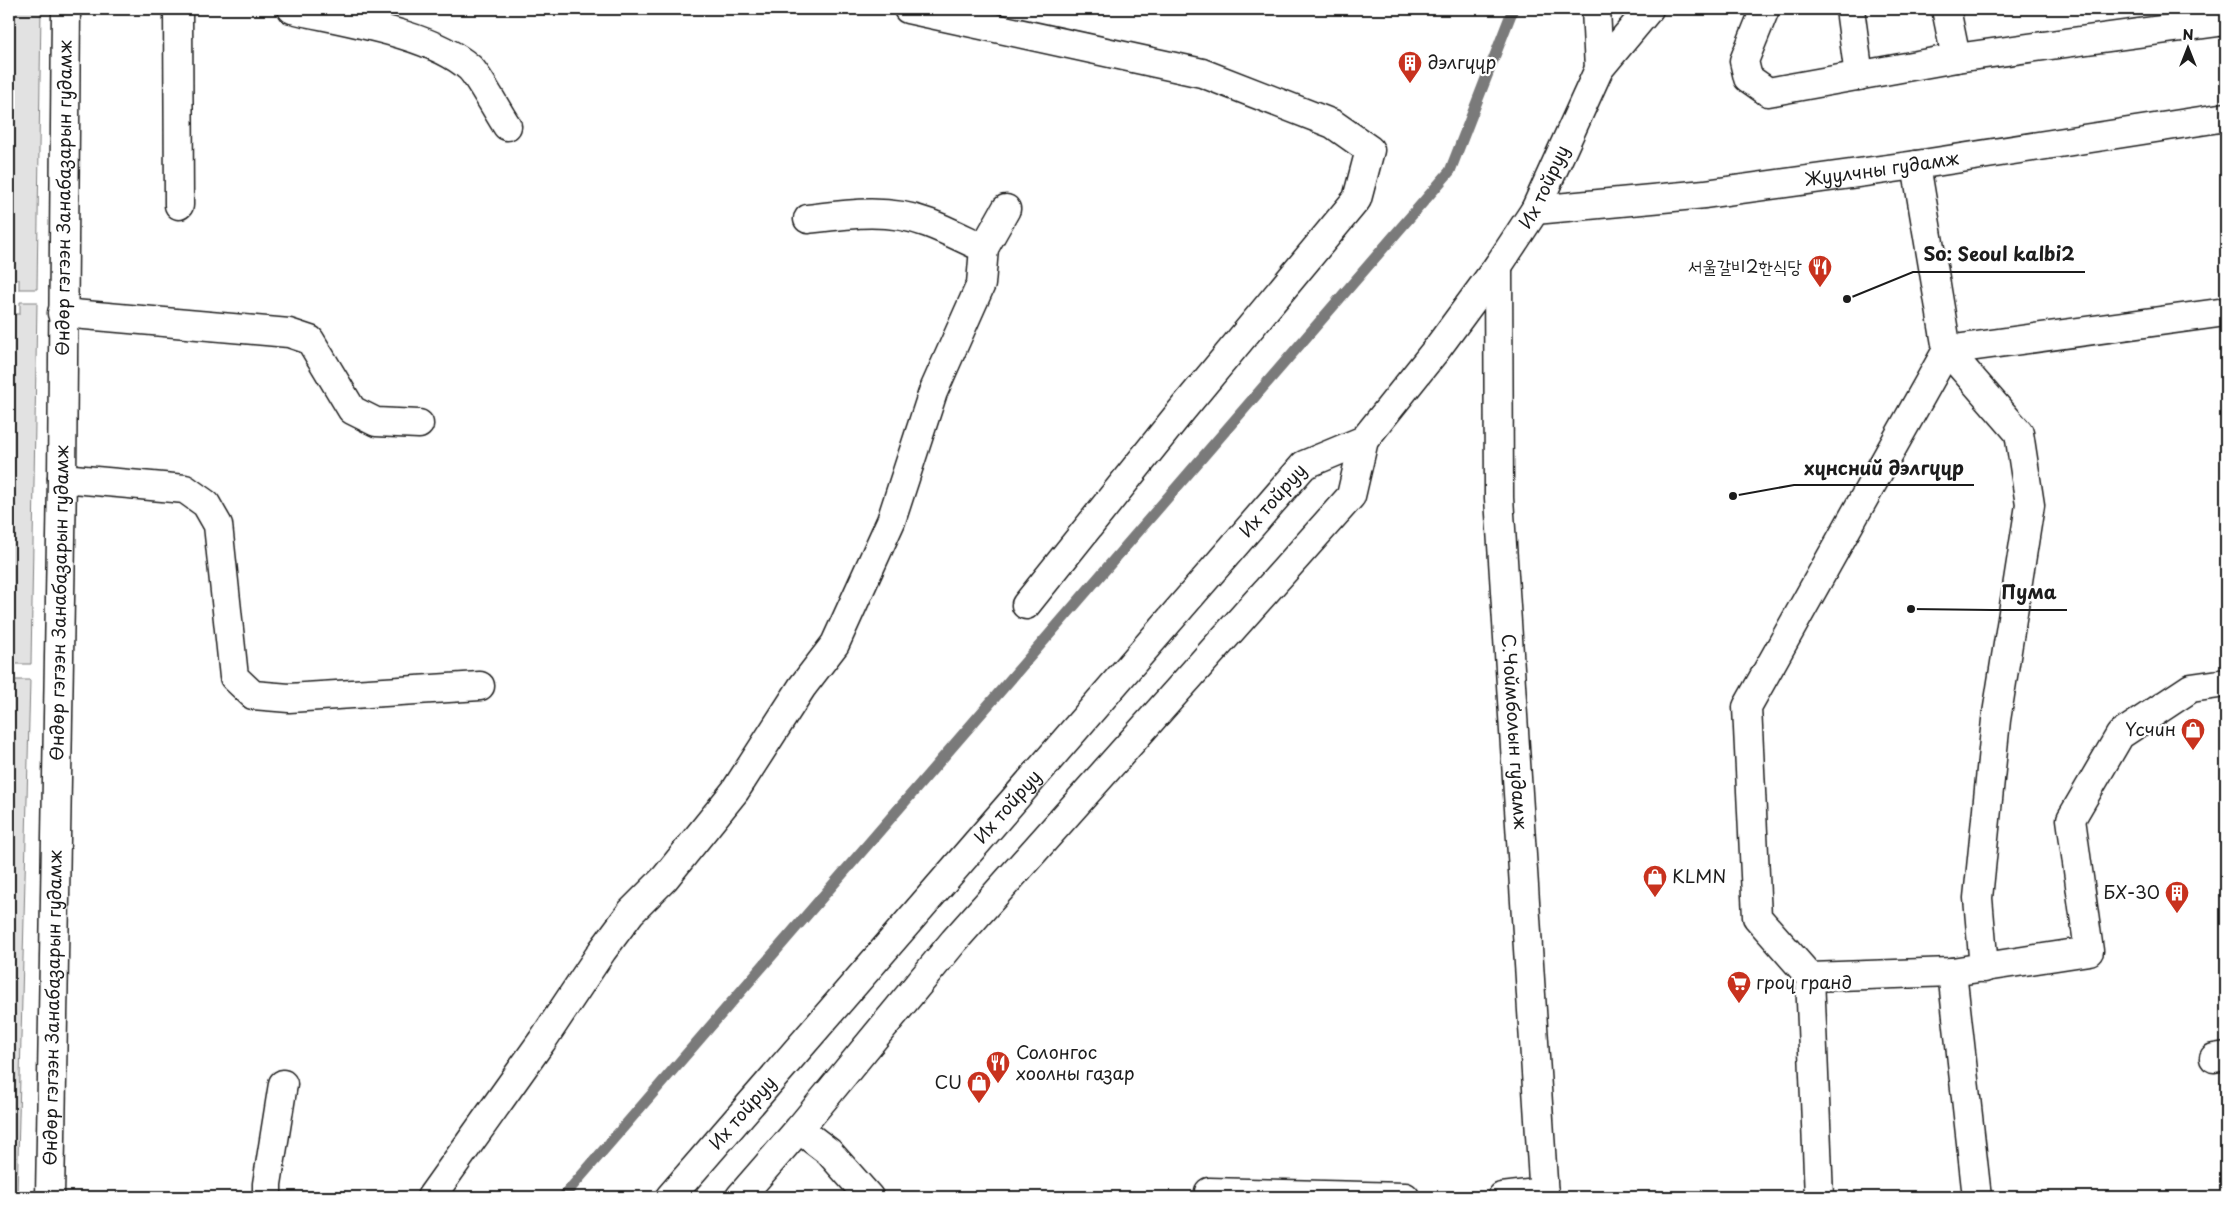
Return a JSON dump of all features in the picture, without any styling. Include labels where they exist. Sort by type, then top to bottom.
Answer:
[{"type":"main road","name":"Өндөр гэгээн Занабазарын гудамж","points":[[50,1197],[62,478],[66,9]]},
{"type":"main road","points":[[178,9],[179,205]]},
{"type":"main road","points":[[292,9],[389,32],[435,46],[470,68],[507,126]]},
{"type":"main road","points":[[908,9],[1202,73],[1333,124],[1370,150],[1357,199],[1182,410],[1026,605]]},
{"type":"main road","name":"Их тойруу","points":[[1596,9],[1598,69]]},
{"type":"main road","name":"Их тойруу","points":[[740,1197],[799,1129],[954,940],[1351,496],[1364,440],[1436,350],[1498,266],[1535,210],[1598,69],[1649,9]]},
{"type":"main road","points":[[1765,9],[1744,61],[1748,78],[1768,92],[1956,58],[2226,21]]},
{"type":"main road","points":[[1850,9],[1859,76]]},
{"type":"main road","points":[[1946,9],[1956,58]]},
{"type":"main road","name":"Жуулчны гудамж","points":[[1535,210],[1705,194],[1916,165],[2226,117]]},
{"type":"main road","points":[[1916,165],[1947,350],[2019,433],[2030,504],[1994,740],[1978,898],[1984,968]]},
{"type":"main road","points":[[431,1197],[542,1041],[602,951],[631,912],[665,878],[735,791],[802,687],[835,644],[891,521],[932,392],[981,284],[984,248],[1006,208]]},
{"type":"main road","points":[[808,220],[855,213],[889,214],[926,222],[984,248]]},
{"type":"main road","name":"С.Чоймболын гудамж","points":[[1498,266],[1499,498],[1544,1195]]},
{"type":"main road","points":[[62,312],[289,333],[310,340],[352,410],[376,422],[419,424]]},
{"type":"main road","points":[[1947,350],[2226,312]]},
{"type":"main road","points":[[1819,1197],[1810,977],[1757,917],[1748,707],[1947,350]]},
{"type":"main road","name":"Их тойруу","points":[[670,1197],[1304,465],[1364,440]]},
{"type":"main road","points":[[62,478],[185,489],[206,504],[218,525],[234,677],[253,695],[289,698],[480,686]]},
{"type":"main road","points":[[1810,977],[1952,972],[2089,951],[2071,819],[2120,735],[2191,688],[2226,683]]},
{"type":"main road","points":[[1952,972],[1977,1197]]},
{"type":"main road","points":[[267,1197],[266,1184],[283,1084]]},
{"type":"main road","points":[[799,1129],[828,1152],[869,1197]]},
{"type":"main road","points":[[1209,1192],[1405,1197]]},
{"type":"main road","points":[[1502,1197],[1544,1195]]},
{"type":"shaded area","points":[[10,9],[41,9],[37,289],[19,289],[19,279],[9,279]]},
{"type":"shaded area","points":[[20,302],[37,302],[31,664],[9,664],[9,314],[20,314]]},
{"type":"shaded area","points":[[9,680],[30,680],[17,1197],[9,1197]]},
{"type":"waterway","points":[[563,1197],[1450,171],[1513,9]]},
{"type":"place","name":"дэлгүүр","points":[[1410,84]]},
{"type":"place","name":"서울갈비2한식당","points":[[1820,288]]},
{"type":"place","name":"So: Seoul kalbi2","points":[[1847,299]]},
{"type":"place","name":"хүнсний дэлгүүр","points":[[1733,496]]},
{"type":"place","name":"Пума","points":[[1911,609]]},
{"type":"place","name":"Үсчин","points":[[2193,751]]},
{"type":"place","name":"KLMN","points":[[1655,898]]},
{"type":"place","name":"БХ-30","points":[[2177,914]]},
{"type":"place","name":"гроү гранд","points":[[1739,1004]]},
{"type":"place","name":"Солонгос хоолны газар","points":[[998,1084]]},
{"type":"place","name":"CU","points":[[979,1104]]}]
